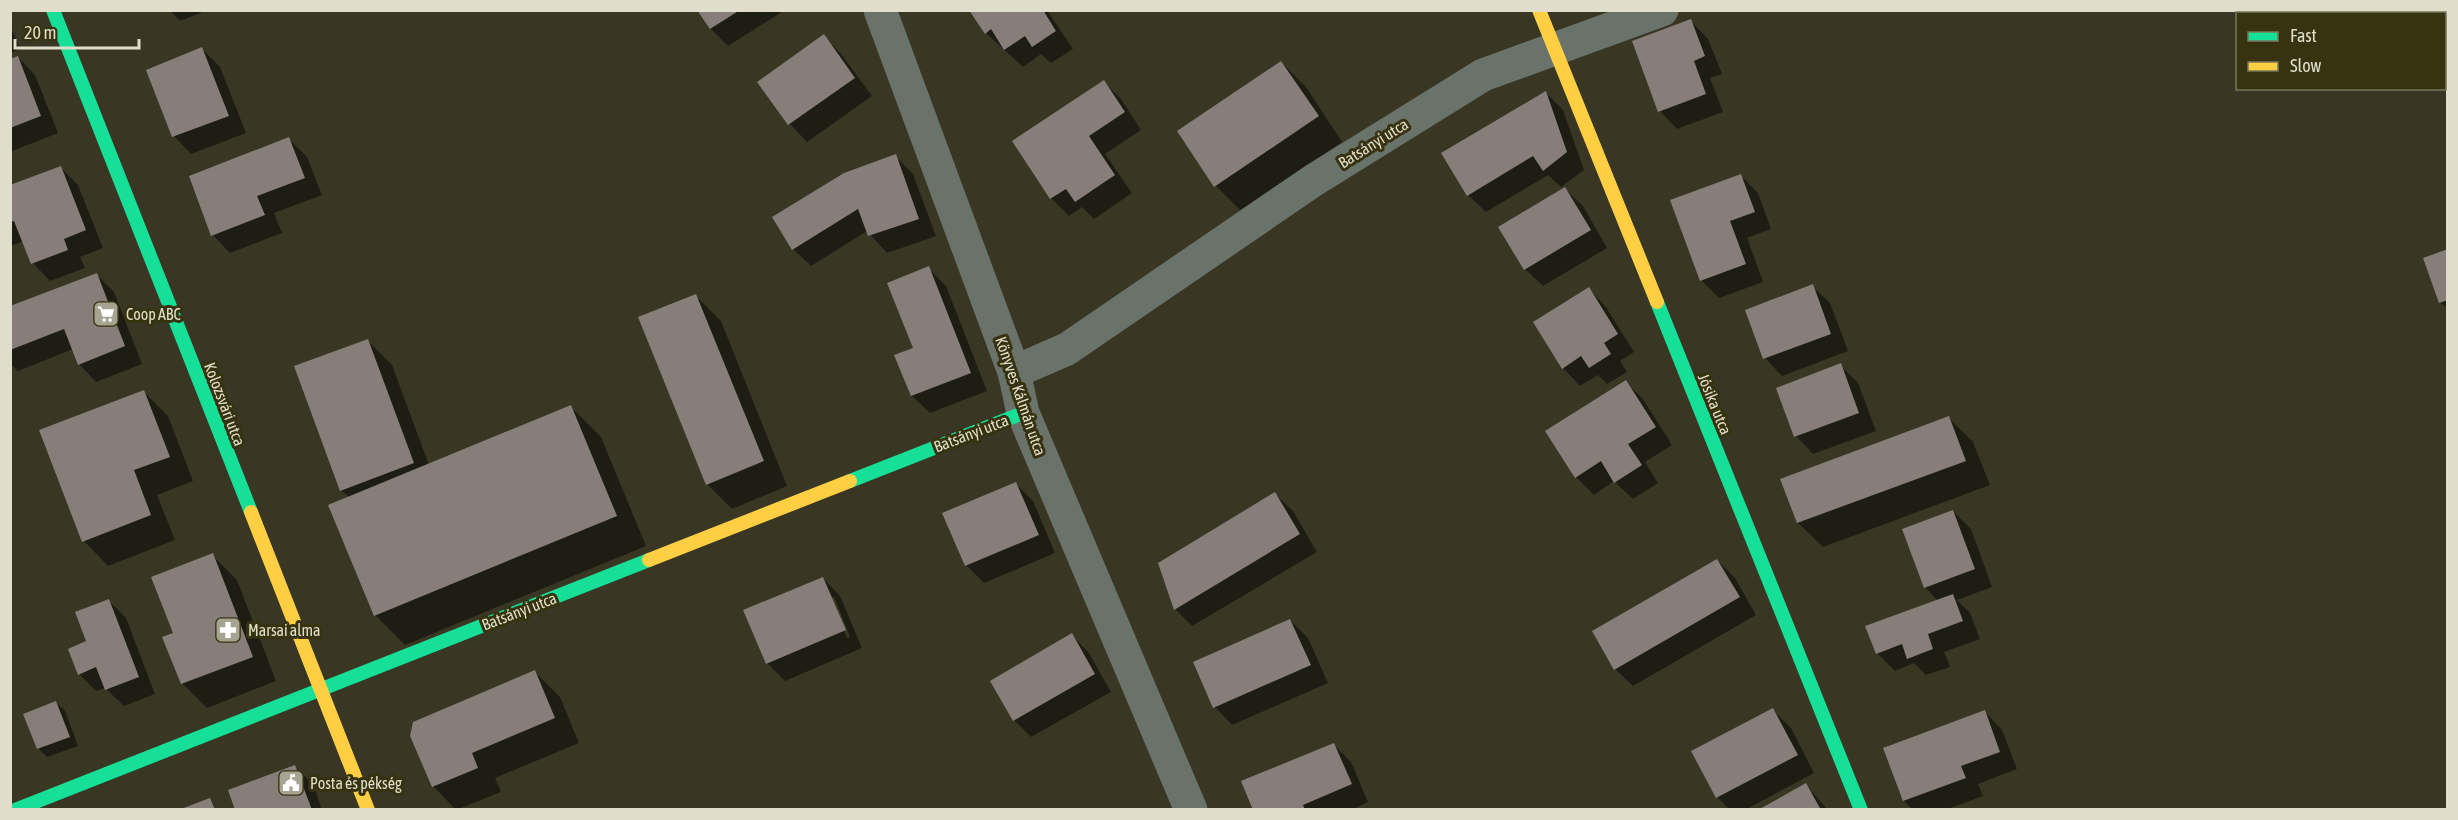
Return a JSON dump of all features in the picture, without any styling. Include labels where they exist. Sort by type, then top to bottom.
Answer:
[{"type":"street","name":"Kolozsvári utca","points":[[53,10],[368,810]]},
{"type":"street","name":"Könyves Kálmán utca","points":[[880,10],[1014,372],[1023,413],[1191,810]]},
{"type":"street","name":"Jósika utca","points":[[1539,10],[1861,810]]},
{"type":"street","name":"Batsányi utca","points":[[1014,372],[1067,349],[1314,180],[1483,75],[1554,52],[1662,10]]},
{"type":"street","name":"Batsányi utca","points":[[15,810],[1023,413]]},
{"type":"building","points":[[697,10],[740,10],[710,29]]},
{"type":"building","points":[[969,10],[1043,10],[1056,31],[1032,47],[1025,36],[1004,50],[991,29],[985,34]]},
{"type":"building","points":[[1691,19],[1705,56],[1694,61],[1706,94],[1658,112],[1632,41]]},
{"type":"building","points":[[824,34],[855,78],[788,125],[757,82]]},
{"type":"building","points":[[202,47],[229,116],[172,137],[146,70]]},
{"type":"building","points":[[18,56],[41,116],[10,128],[10,59]]},
{"type":"building","points":[[1281,61],[1319,116],[1214,187],[1177,131]]},
{"type":"building","points":[[1104,80],[1125,112],[1089,136],[1115,175],[1075,202],[1066,189],[1050,199],[1012,141]]},
{"type":"building","points":[[1546,91],[1567,152],[1543,171],[1533,156],[1467,196],[1441,153]]},
{"type":"building","points":[[289,137],[305,178],[257,196],[265,215],[211,236],[189,176]]},
{"type":"building","points":[[896,154],[919,219],[868,236],[858,209],[792,250],[772,217],[844,173]]},
{"type":"building","points":[[61,166],[86,230],[64,239],[68,250],[31,264],[14,221],[10,222],[10,185]]},
{"type":"building","points":[[1741,174],[1755,212],[1730,221],[1746,264],[1700,281],[1670,200]]},
{"type":"building","points":[[1565,187],[1591,230],[1524,270],[1498,227]]},
{"type":"building","points":[[2448,249],[2448,300],[2439,303],[2423,258]]},
{"type":"building","points":[[929,266],[971,373],[911,396],[894,355],[913,348],[887,283]]},
{"type":"building","points":[[97,273],[125,346],[78,365],[64,329],[10,350],[10,306]]},
{"type":"building","points":[[1813,284],[1831,334],[1763,359],[1745,310]]},
{"type":"building","points":[[1589,287],[1618,334],[1604,343],[1611,354],[1589,368],[1581,356],[1562,369],[1533,322]]},
{"type":"building","points":[[696,294],[764,461],[706,485],[638,317]]},
{"type":"building","points":[[368,339],[414,463],[340,491],[294,366]]},
{"type":"building","points":[[1841,363],[1859,413],[1794,437],[1776,388]]},
{"type":"building","points":[[1626,380],[1656,427],[1628,444],[1642,465],[1614,483],[1601,461],[1575,478],[1545,431]]},
{"type":"building","points":[[144,390],[170,457],[134,470],[151,515],[82,542],[39,430]]},
{"type":"building","points":[[571,405],[617,516],[374,616],[328,505]]},
{"type":"building","points":[[1949,416],[1966,461],[1797,523],[1780,479]]},
{"type":"building","points":[[1016,482],[1039,535],[965,566],[942,513]]},
{"type":"building","points":[[1275,492],[1300,534],[1174,610],[1158,563]]},
{"type":"building","points":[[1953,510],[1975,569],[1924,588],[1902,529]]},
{"type":"building","points":[[213,553],[253,657],[181,684],[162,637],[173,633],[151,577]]},
{"type":"building","points":[[1717,559],[1740,597],[1614,670],[1592,631]]},
{"type":"building","points":[[823,577],[846,630],[766,664],[743,610]]},
{"type":"building","points":[[1953,594],[1963,621],[1928,634],[1933,649],[1907,659],[1902,644],[1876,654],[1865,626]]},
{"type":"building","points":[[109,599],[139,677],[105,690],[96,667],[78,675],[68,649],[86,641],[75,612]]},
{"type":"building","points":[[1290,619],[1311,665],[1213,708],[1193,662]]},
{"type":"building","points":[[1072,633],[1095,674],[1013,721],[990,681]]},
{"type":"building","points":[[535,670],[555,718],[472,753],[478,768],[432,787],[410,736],[413,722]]},
{"type":"building","points":[[56,701],[70,737],[37,749],[23,714]]},
{"type":"building","points":[[1773,708],[1798,755],[1716,798],[1691,751]]},
{"type":"building","points":[[1985,710],[2000,752],[1961,766],[1966,778],[1903,801],[1883,748]]},
{"type":"building","points":[[1334,743],[1352,784],[1303,805],[1305,810],[1253,810],[1241,781]]},
{"type":"building","points":[[295,765],[312,810],[235,810],[228,790]]},
{"type":"building","points":[[1806,783],[1821,810],[1758,810]]},
{"type":"building","points":[[210,798],[215,810],[181,809]]},
{"type":"traffic: fast","points":[[53,10],[251,512]]},
{"type":"traffic: fast","points":[[1657,302],[1861,810]]},
{"type":"traffic: fast","points":[[850,481],[1023,413]]},
{"type":"traffic: fast","points":[[15,810],[649,560]]},
{"type":"traffic: slow","points":[[1539,10],[1657,302]]},
{"type":"traffic: slow","points":[[649,560],[850,481]]},
{"type":"traffic: slow","points":[[251,512],[368,810]]},
{"type":"place","name":"Coop ABC","points":[[106,314]]},
{"type":"place","name":"Marsai alma","points":[[228,630]]},
{"type":"place","name":"Posta és pékség","points":[[291,783]]}]
